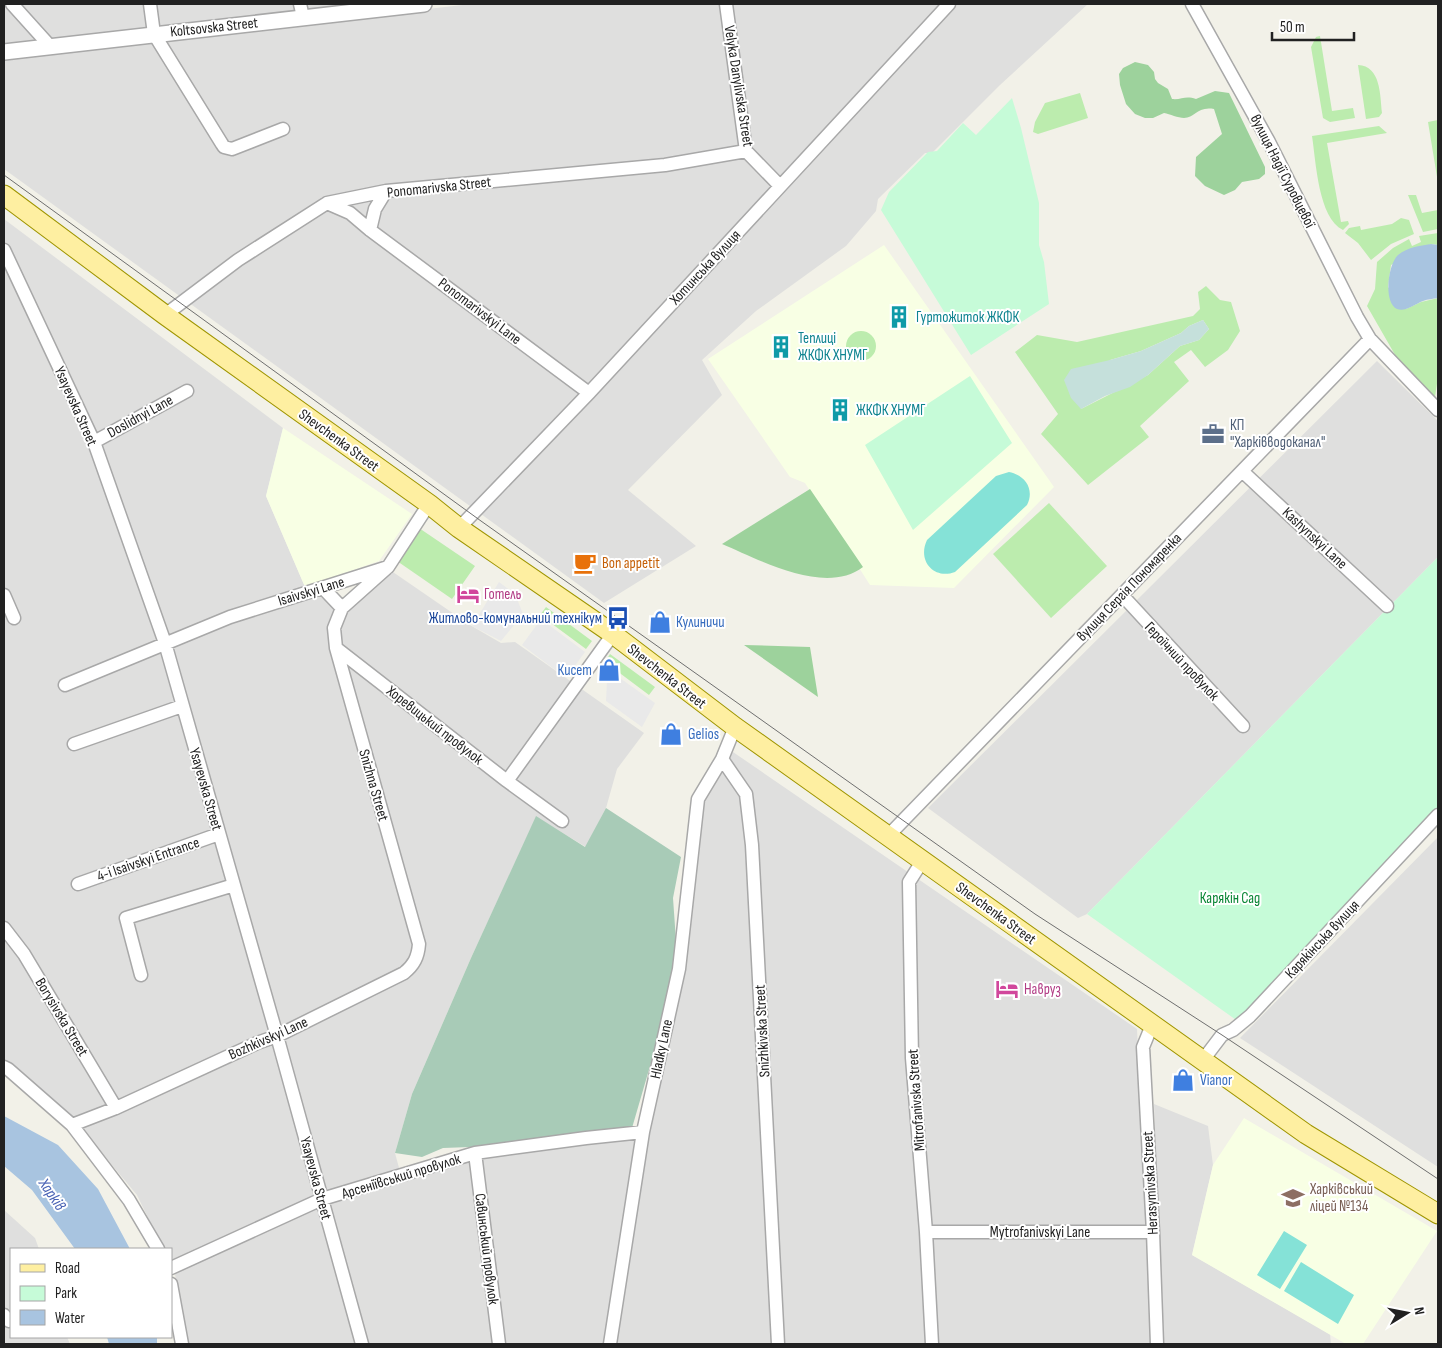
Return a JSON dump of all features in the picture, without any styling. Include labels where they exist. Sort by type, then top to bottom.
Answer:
[{"type":"main road","name":"Shevchenka Street","points":[[4,195],[165,315],[429,504],[459,528],[613,634],[735,727],[1306,1134],[1438,1214]]},
{"type":"street","points":[[12,4],[49,45]]},
{"type":"street","points":[[150,4],[154,34],[222,144],[228,148],[236,148],[283,129]]},
{"type":"street","name":"Koltsovska Street","points":[[4,52],[49,45],[154,34],[302,11],[424,4]]},
{"type":"street","name":"Velyka Danylivska Street","points":[[726,4],[746,151],[780,186]]},
{"type":"street","name":"Хотинська вулиця","points":[[459,528],[590,393],[949,4]]},
{"type":"street","name":"вулиця Надії Суровцевої","points":[[1192,4],[1269,142],[1370,339],[1438,410]]},
{"type":"street","name":"Ponomarivska Street","points":[[165,315],[238,260],[327,203],[386,191],[665,165],[746,151]]},
{"type":"street","points":[[370,230],[375,209],[386,191]]},
{"type":"street","name":"Ponomarivskyi Lane","points":[[327,203],[350,213],[370,230],[590,393]]},
{"type":"street","name":"Ysayevska Street","points":[[4,250],[94,442],[165,642],[362,1344]]},
{"type":"street","name":"вулиця Сергія Пономаренка","points":[[888,836],[1370,339]]},
{"type":"street","name":"Doslidnyi Lane","points":[[94,442],[187,390]]},
{"type":"street","name":"Kashynskyi Lane","points":[[1242,471],[1387,606]]},
{"type":"street","points":[[323,588],[342,608],[388,567],[429,504]]},
{"type":"street","name":"Isaivskyi Lane","points":[[65,685],[165,642],[230,617],[388,567]]},
{"type":"street","points":[[4,595],[14,618]]},
{"type":"street","name":"Героїчний провулок","points":[[1122,595],[1243,726]]},
{"type":"street","name":"Snizhna Street","points":[[342,608],[334,628],[336,648],[419,944],[416,961]]},
{"type":"street","points":[[507,781],[613,634]]},
{"type":"street","name":"Хоревицький провулок","points":[[336,648],[507,781],[562,821]]},
{"type":"street","points":[[344,677],[352,670],[363,669]]},
{"type":"street","points":[[74,744],[182,706]]},
{"type":"street","points":[[722,759],[735,727]]},
{"type":"street","name":"Hladky Lane","points":[[610,1344],[643,1132],[679,969],[698,798],[722,759]]},
{"type":"street","name":"Snizhkivska Street","points":[[722,759],[746,794],[752,845],[778,1344]]},
{"type":"street","name":"Карякінська вулиця","points":[[1203,1060],[1222,1035],[1233,1030],[1250,1016],[1438,815]]},
{"type":"street","name":"4-i Isaivskyi Entrance","points":[[78,884],[219,834]]},
{"type":"street","name":"Mitrofanivska Street","points":[[923,860],[910,882],[912,1058],[926,1232],[932,1344]]},
{"type":"street","points":[[140,975],[126,918],[234,885]]},
{"type":"street","name":"Borysivska Street","points":[[4,928],[24,954],[116,1108]]},
{"type":"street","name":"Bozhkivskyi Lane","points":[[72,1125],[116,1108],[257,1043],[277,1036],[404,973],[416,961]]},
{"type":"street","name":"Herasymivska Street","points":[[1152,1024],[1143,1047],[1157,1344]]},
{"type":"street","points":[[4,1067],[72,1125],[129,1200],[157,1248]]},
{"type":"street","name":"Арсеніївський провулок","points":[[172,1268],[322,1199],[475,1153],[643,1132]]},
{"type":"street","name":"Савинський провулок","points":[[475,1153],[499,1344]]},
{"type":"street","name":"Mytrofanivskyi Lane","points":[[926,1232],[1153,1232]]},
{"type":"street","points":[[172,1289],[182,1344]]},
{"type":"shaded area","points":[[4,4],[373,4],[4,47]]},
{"type":"shaded area","points":[[471,4],[1088,4],[1000,85],[932,153],[925,153],[878,199],[876,211],[846,246],[756,311],[702,360],[722,395],[628,490],[696,546],[604,603],[4,169],[4,58]]},
{"type":"shaded area","points":[[4,219],[283,428],[266,496],[305,587],[346,614],[390,570],[470,625],[501,643],[515,642],[644,733],[617,769],[606,808],[586,847],[536,817],[471,958],[412,1094],[395,1153],[402,1179],[479,1156],[647,1137],[704,797],[733,752],[1137,1029],[1151,1344],[186,1344],[175,1274],[172,1268],[172,1248],[163,1248],[137,1195],[70,1115],[13,1066],[4,1061]]},
{"type":"shaded area","points":[[884,245],[1054,487],[954,588],[870,585],[805,483],[790,477],[708,359]]},
{"type":"shaded area","points":[[1203,320],[1209,329],[1199,340],[1180,346],[1148,375],[1130,387],[1105,396],[1081,409],[1071,398],[1064,380],[1071,369],[1141,351],[1181,333],[1189,326]]},
{"type":"shaded area","points":[[1377,361],[1438,421],[1438,557],[1087,914],[1078,918],[928,808]]},
{"type":"shaded area","points":[[283,428],[412,514],[379,561],[305,587],[266,496]]},
{"type":"shaded area","points":[[1009,472],[1020,476],[1027,484],[1030,494],[1027,505],[955,572],[947,574],[934,571],[929,567],[924,555],[927,540],[996,476]]},
{"type":"shaded area","points":[[499,582],[515,594],[523,614],[501,641],[472,626]]},
{"type":"shaded area","points":[[541,619],[585,652],[566,678],[522,645]]},
{"type":"shaded area","points":[[617,676],[655,703],[642,727],[606,701],[607,681]]},
{"type":"shaded area","points":[[606,808],[681,857],[673,898],[677,955],[664,1018],[632,1128],[521,1145],[443,1148],[422,1157],[395,1153],[412,1094],[471,958],[536,816],[585,847]]},
{"type":"shaded area","points":[[1438,837],[1438,1167],[1240,1038]]},
{"type":"shaded area","points":[[1154,1104],[1208,1126],[1213,1165],[1192,1255],[1330,1334],[1331,1344],[1163,1344]]},
{"type":"shaded area","name":"Харківський ліцей №134","points":[[1244,1118],[1437,1231],[1363,1344],[1346,1344],[1192,1255],[1213,1165]]},
{"type":"shaded area","points":[[4,1210],[35,1238],[39,1248],[10,1248],[10,1338],[67,1338],[70,1344],[4,1344]]},
{"type":"shaded area","points":[[1284,1231],[1307,1245],[1280,1289],[1257,1275]]},
{"type":"shaded area","points":[[1301,1262],[1354,1295],[1338,1324],[1284,1291]]},
{"type":"green space","points":[[1320,36],[1332,111],[1353,108],[1355,118],[1330,122],[1323,118],[1311,47],[1316,37]]},
{"type":"green space","points":[[1135,62],[1148,65],[1154,72],[1158,83],[1168,89],[1172,99],[1189,97],[1196,99],[1215,91],[1229,93],[1265,167],[1265,174],[1259,179],[1242,182],[1235,190],[1224,195],[1205,186],[1195,176],[1196,157],[1222,134],[1214,109],[1204,109],[1184,118],[1164,113],[1153,118],[1145,118],[1135,114],[1126,104],[1120,85],[1119,74],[1123,68]]},
{"type":"green space","points":[[1358,65],[1371,70],[1378,83],[1382,113],[1379,117],[1366,119]]},
{"type":"green space","points":[[1080,93],[1088,118],[1038,134],[1033,132],[1035,122],[1045,103]]},
{"type":"green space","points":[[1012,98],[1039,203],[1039,245],[1044,262],[1049,304],[971,355],[881,210],[889,192],[928,152],[937,151],[963,123],[976,135]]},
{"type":"green space","points":[[1438,120],[1438,183],[1428,122]]},
{"type":"green space","points":[[1379,126],[1387,133],[1327,143],[1341,222],[1348,221],[1349,224],[1343,230],[1335,224],[1323,202],[1312,136]]},
{"type":"green space","points":[[1408,195],[1416,195],[1422,213],[1438,210],[1438,229],[1423,232]]},
{"type":"green space","points":[[1401,218],[1409,220],[1414,234],[1391,244],[1371,260],[1358,243],[1345,233],[1349,228],[1360,226],[1361,230],[1392,224]]},
{"type":"green space","points":[[1438,233],[1438,245],[1431,244],[1391,265],[1388,287],[1406,309],[1421,302],[1438,298],[1438,377],[1435,397],[1398,360],[1367,306],[1375,289],[1377,262],[1393,248],[1409,239],[1412,246],[1421,242],[1419,236]]},
{"type":"green space","points":[[1206,286],[1220,300],[1231,302],[1240,331],[1228,350],[1205,367],[1191,350],[1174,362],[1189,381],[1140,426],[1149,437],[1088,485],[1041,434],[1058,414],[1015,352],[1037,335],[1077,342],[1193,316],[1200,309],[1198,292]],"holes":[[[1203,320],[1209,329],[1199,340],[1180,346],[1148,375],[1081,409],[1110,360],[1141,351],[1181,333],[1189,326]]]},
{"type":"green space","points":[[861,331],[867,332],[875,340],[875,352],[867,360],[861,361],[855,360],[847,352],[846,346],[847,340],[855,332]]},
{"type":"green space","points":[[970,376],[1012,443],[913,530],[865,445]]},
{"type":"green space","points":[[810,489],[863,567],[848,575],[830,578],[812,577],[773,566],[722,544]]},
{"type":"green space","points":[[1049,503],[1107,566],[1051,618],[993,554]]},
{"type":"green space","points":[[419,528],[475,566],[452,599],[397,561]]},
{"type":"green space","name":"Карякін Сад","points":[[1438,557],[1438,810],[1239,1022],[1087,914]]},
{"type":"green space","points":[[546,607],[592,641],[586,649],[540,615]]},
{"type":"green space","points":[[744,645],[810,647],[818,697]]},
{"type":"green space","points":[[610,654],[655,687],[649,695],[605,662]]},
{"type":"water","points":[[1431,244],[1438,245],[1438,298],[1425,300],[1407,309],[1397,309],[1390,299],[1388,283],[1395,260],[1398,255],[1406,250]]},
{"type":"water","name":"Харків","points":[[4,1116],[58,1145],[98,1189],[129,1248],[74,1248],[32,1190],[4,1166]]},
{"type":"water","points":[[107,1338],[157,1338],[157,1344],[109,1344]]},
{"type":"tram line","points":[[4,175],[481,521],[1035,914],[1222,1035],[1438,1179]]},
{"type":"place","name":"Гуртожиток ЖКФК","points":[[899,317]]},
{"type":"place","name":"Теплиці ЖКФК ХНУМГ","points":[[781,347]]},
{"type":"place","name":"ЖКФК ХНУМГ","points":[[840,410]]},
{"type":"place","name":"КП \"Харківводоканал\"","points":[[1213,434]]},
{"type":"place","name":"Bon appetit","points":[[585,563]]},
{"type":"place","name":"Готель","points":[[468,594]]},
{"type":"place","name":"Житлово-комунальний технікум","points":[[618,618]]},
{"type":"place","name":"Кулиничи","points":[[660,622]]},
{"type":"place","name":"Кисет","points":[[609,670]]},
{"type":"place","name":"Gelios","points":[[671,734]]},
{"type":"place","name":"Навруз","points":[[1007,989]]},
{"type":"place","name":"Vianor","points":[[1183,1080]]},
{"type":"place","name":"Харківський ліцей №134","points":[[1293,1198]]}]
